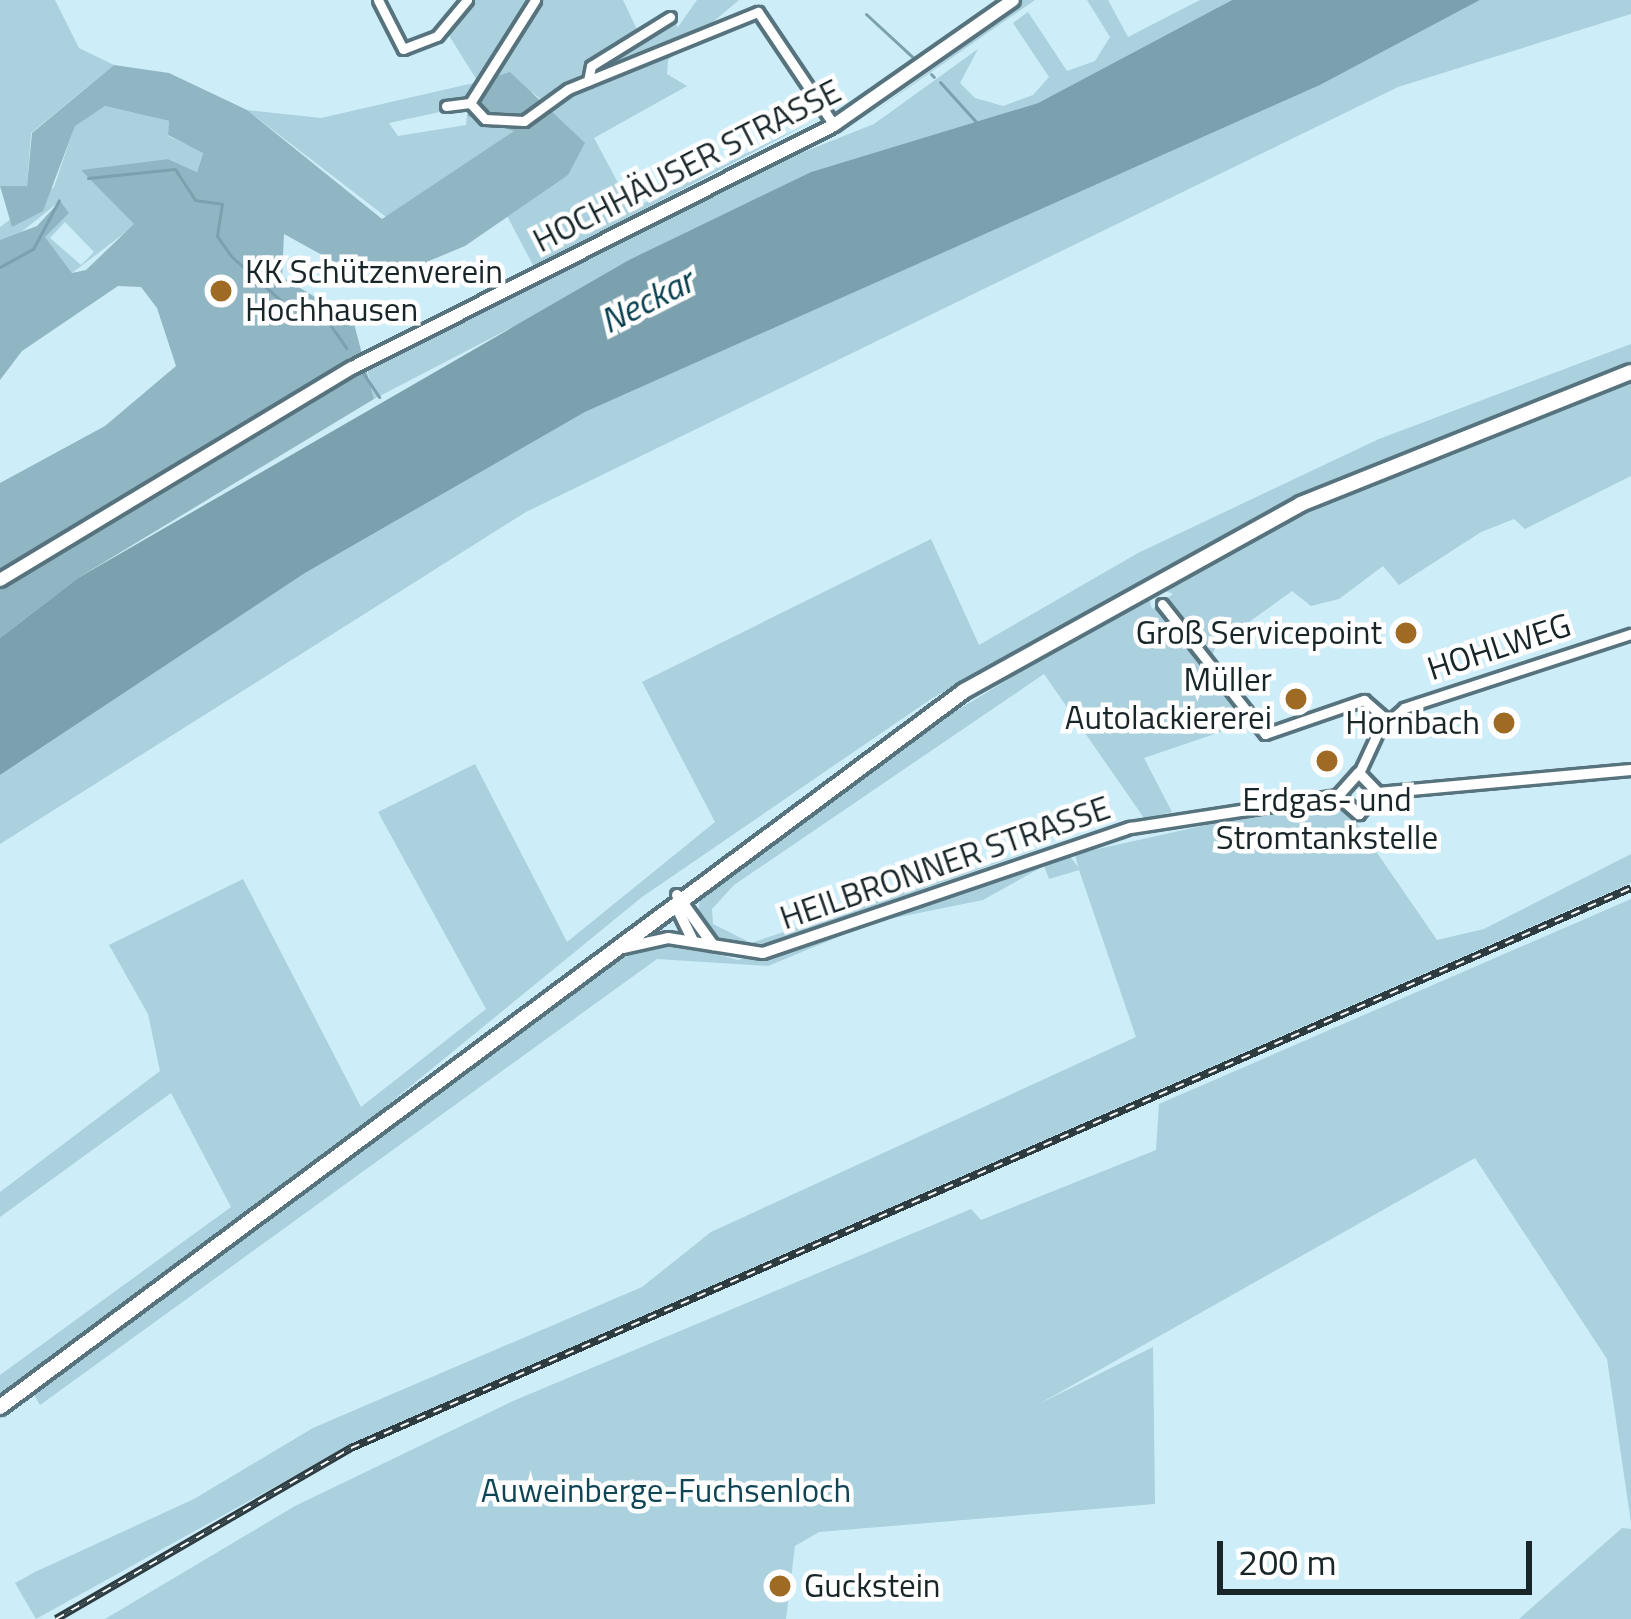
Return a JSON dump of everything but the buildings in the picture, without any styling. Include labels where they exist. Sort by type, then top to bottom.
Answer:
[{"type":"main road","name":"HOCHHÄUSER STRASSE","points":[[0,580],[352,368],[834,125],[1013,0]]},
{"type":"main road","points":[[0,1407],[846,770],[1090,615],[1220,544],[1631,372]]},
{"type":"street","points":[[378,0],[404,49],[437,36],[467,0]]},
{"type":"street","points":[[470,103],[535,0]]},
{"type":"street","points":[[470,103],[484,119],[512,124],[588,81],[760,6],[834,125]]},
{"type":"street","points":[[588,81],[591,66],[670,17]]},
{"type":"street","points":[[446,106],[470,103]]},
{"type":"street","points":[[1162,604],[1258,730],[1364,700],[1388,720],[1359,773],[1338,796]]},
{"type":"street","name":"HOHLWEG","points":[[1388,720],[1631,634]]},
{"type":"street","name":"HEILBRONNER STRASSE","points":[[597,957],[650,939],[763,952],[1131,828],[1338,796],[1359,814],[1378,793],[1631,770]]},
{"type":"street","points":[[1359,773],[1378,793]]},
{"type":"street","points":[[677,895],[676,919],[695,941]]},
{"type":"street","points":[[677,895],[713,945]]},
{"type":"green space","points":[[0,0],[55,0],[79,48],[114,65],[31,133],[27,186],[0,186]]},
{"type":"green space","points":[[467,0],[623,0],[640,36],[670,17],[678,27],[697,0],[739,0],[668,60],[667,74],[687,86],[594,138],[632,209],[817,119],[534,267],[505,212],[568,175],[549,106],[532,92],[389,123],[398,136],[466,125],[467,116],[517,129],[390,220],[247,110],[321,118],[478,82],[445,29]]},
{"type":"green space","points":[[1013,0],[1035,0],[865,118],[969,43]]},
{"type":"green space","points":[[1087,0],[1108,0],[1128,37],[1200,0],[1232,0],[1038,103],[811,172],[374,399],[367,368],[728,182],[874,124],[978,49],[960,83],[975,98],[1003,106],[1033,95],[1049,77],[1013,23],[1028,12],[1067,71],[1095,61],[1110,37]]},
{"type":"green space","points":[[1480,0],[1631,0],[1631,14],[1398,87],[526,512],[0,844],[0,775],[305,573],[585,412],[1320,85]]},
{"type":"green space","points":[[105,106],[169,121],[168,136],[203,152],[197,172],[168,159],[83,170],[135,225],[72,273],[44,236],[60,201],[15,237],[0,240],[0,227],[54,187],[75,125]],"holes":[[[65,222],[94,252],[81,265],[50,238]]]},
{"type":"green space","points":[[1631,344],[1631,364],[1271,508],[931,699],[642,897],[368,1121],[0,1395],[0,1375],[231,1207],[171,1093],[0,1217],[0,1192],[160,1071],[148,1014],[109,945],[243,879],[361,1107],[486,1009],[378,812],[475,764],[567,942],[715,822],[642,682],[931,539],[979,645],[1138,553],[1379,439]]},
{"type":"green space","points":[[1631,382],[1631,476],[1525,529],[1514,519],[1481,532],[1399,585],[1383,566],[1339,599],[1311,606],[1292,591],[1216,646],[1208,667],[1247,723],[1144,758],[1172,812],[1144,818],[1044,674],[734,885],[712,909],[713,924],[751,943],[1051,844],[754,948],[720,940],[699,918],[699,895],[913,737],[1148,595],[1152,609],[1173,594],[1156,587],[1410,464]]},
{"type":"green space","points":[[1338,796],[1437,940],[1484,929],[1631,854],[1631,883],[359,1440],[36,1619],[15,1583],[35,1572],[194,1499],[313,1428],[642,1287],[711,1232],[1136,1037],[1079,870],[1049,879],[1044,866],[983,900],[884,920],[1068,854],[1078,867],[1075,854]]},
{"type":"green space","name":"Auweinberge-Fuchsenloch","points":[[1631,899],[1631,1523],[1607,1359],[1475,1158],[1039,1404],[1153,1347],[1155,1504],[819,1532],[795,1546],[786,1619],[105,1619],[295,1506],[513,1401],[971,1209],[981,1220],[1156,1150],[1159,1104]]},
{"type":"green space","points":[[872,923],[768,966],[657,959],[40,1405],[33,1393],[624,952],[669,941],[738,960]]},
{"type":"green space","points":[[1622,1528],[1631,1529],[1631,1619],[1519,1619]]},
{"type":"shaded area","points":[[114,65],[169,73],[247,110],[382,219],[514,131],[467,116],[478,82],[510,72],[585,143],[568,175],[465,246],[393,276],[351,271],[284,234],[282,277],[353,320],[374,399],[78,578],[0,638],[0,483],[105,426],[176,366],[157,308],[141,287],[118,286],[22,351],[0,380],[0,240],[37,226],[60,201],[69,213],[45,237],[72,273],[86,270],[134,224],[81,170],[168,159],[197,172],[203,153],[168,135],[169,121],[105,106],[75,126],[43,211],[12,227],[0,186],[27,186],[32,133]]},
{"type":"water","name":"Neckar","points":[[1232,0],[1480,0],[1320,85],[585,412],[305,573],[0,775],[0,638],[78,578],[629,260],[811,172],[1038,103]]},
{"type":"waterway","points":[[866,14],[917,61]]},
{"type":"waterway","points":[[931,74],[934,77]]},
{"type":"waterway","points":[[940,82],[977,123]]},
{"type":"waterway","points":[[88,178],[175,169],[195,200],[222,204],[217,236],[231,256],[288,307],[324,316],[346,348]]},
{"type":"waterway","points":[[0,267],[33,249],[59,200]]},
{"type":"waterway","points":[[363,373],[379,397]]},
{"type":"railway","points":[[56,1619],[351,1448],[1631,888]]},
{"type":"place","name":"KK Schützenverein Hochhausen","points":[[221,291]]},
{"type":"place","name":"Groß Servicepoint","points":[[1406,633]]},
{"type":"place","name":"Müller Autolackiererei","points":[[1296,699]]},
{"type":"place","name":"Hornbach","points":[[1504,723]]},
{"type":"place","name":"Erdgas- und Stromtankstelle","points":[[1327,761]]},
{"type":"place","name":"Guckstein","points":[[780,1586]]}]
